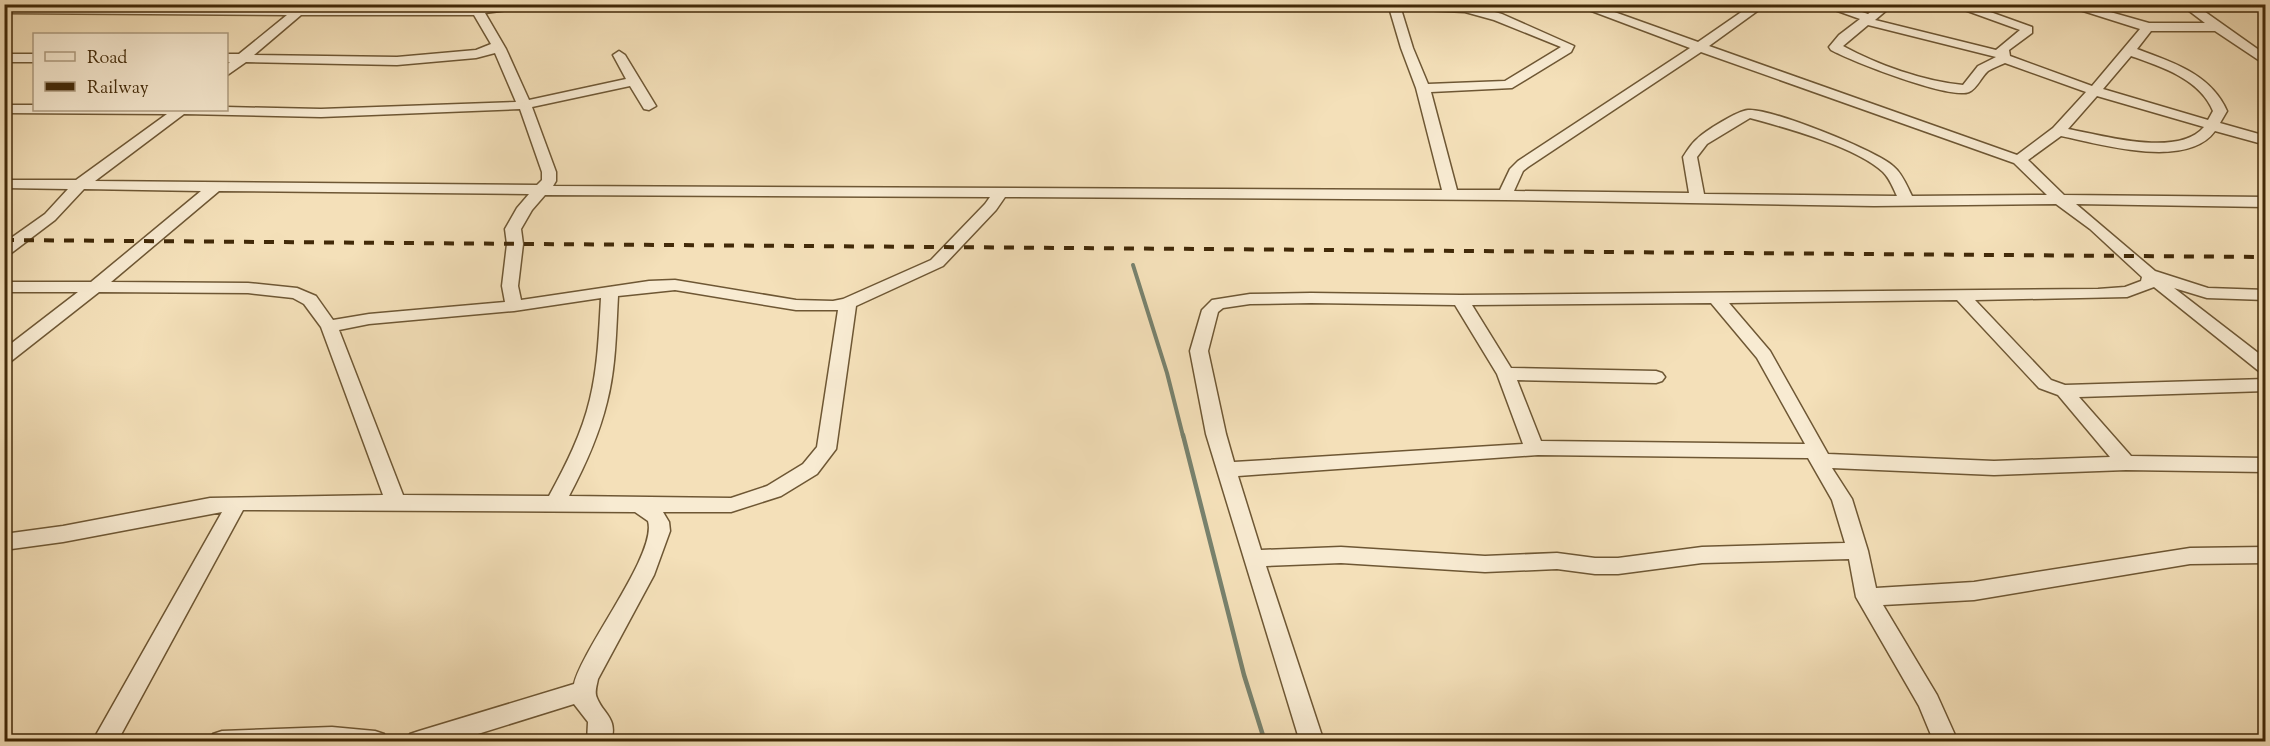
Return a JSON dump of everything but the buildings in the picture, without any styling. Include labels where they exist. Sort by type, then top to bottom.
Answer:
[{"type":"street","points":[[4,9],[40,7],[299,12],[362,8],[478,11],[522,4]]},
{"type":"street","points":[[1579,4],[2019,160],[2151,275],[2265,368]]},
{"type":"street","points":[[1505,195],[1517,169],[1522,164],[1601,110],[1703,47],[1761,4]]},
{"type":"street","points":[[1824,4],[1867,20],[2003,57],[2094,91],[2265,141]]},
{"type":"street","points":[[1888,4],[1834,47],[1890,69],[1940,85],[1966,89],[1983,69],[2003,57],[2005,46],[2027,29],[1954,4]]},
{"type":"street","points":[[2067,4],[2148,27],[2217,27]]},
{"type":"street","points":[[2186,4],[2262,56]]},
{"type":"street","points":[[1423,88],[1494,87],[1507,84],[1517,81],[1567,49],[1568,46],[1519,25],[1466,8],[1395,5],[1407,48],[1423,88],[1450,196]]},
{"type":"street","points":[[478,11],[525,105],[549,172],[549,181],[525,208],[513,229],[515,244],[510,286],[514,306]]},
{"type":"street","points":[[228,70],[299,12]]},
{"type":"street","points":[[2019,160],[2058,131],[2148,27]]},
{"type":"street","points":[[228,58],[397,61],[476,54],[488,52],[497,46]]},
{"type":"street","points":[[2058,131],[2145,146],[2167,147],[2198,141],[2212,125],[2220,111],[2217,99],[2202,86],[2173,68],[2129,51]]},
{"type":"street","points":[[619,55],[649,106]]},
{"type":"street","points":[[4,58],[33,58]]},
{"type":"street","points":[[228,111],[321,113],[525,105],[633,81]]},
{"type":"street","points":[[4,110],[33,110]]},
{"type":"street","points":[[4,251],[50,217],[81,184],[180,111]]},
{"type":"street","points":[[1697,197],[1690,157],[1702,141],[1750,114],[1871,157],[1887,167],[1907,200]]},
{"type":"street","points":[[4,184],[539,190],[2265,201]]},
{"type":"street","points":[[4,358],[94,288],[216,186]]},
{"type":"street","points":[[329,326],[369,319],[514,306],[649,286],[675,285],[796,305],[833,306],[848,303],[937,263],[991,207],[1000,192]]},
{"type":"street","points":[[2151,275],[2207,293],[2265,295]]},
{"type":"street","points":[[1312,741],[1226,470],[1199,351],[1210,310],[1218,304],[1250,299],[1311,298],[1460,300],[1963,297],[2127,292],[2148,284],[2151,275]]},
{"type":"street","points":[[4,286],[184,287],[279,289],[297,292],[310,300],[329,326],[396,502]]},
{"type":"street","points":[[556,504],[574,468],[593,419],[602,386],[610,292]]},
{"type":"street","points":[[1716,297],[1764,355],[1842,499],[1858,550],[1867,597],[1929,702],[1943,735],[1943,741]]},
{"type":"street","points":[[1963,297],[2045,384],[2064,391],[2265,385]]},
{"type":"street","points":[[1460,300],[1506,374],[1534,448]]},
{"type":"street","points":[[4,542],[63,534],[210,505],[237,503],[731,505],[774,491],[810,469],[826,449],[848,303]]},
{"type":"street","points":[[1506,374],[1656,377]]},
{"type":"street","points":[[2064,391],[2126,463]]},
{"type":"street","points":[[1226,470],[1512,452],[1534,448],[1606,451],[1729,448],[1994,468],[2126,463],[2265,465]]},
{"type":"street","points":[[104,741],[237,503]]},
{"type":"street","points":[[599,741],[602,735],[601,722],[595,711],[586,704],[584,691],[587,678],[642,575],[660,531],[659,522],[655,516],[639,504]]},
{"type":"street","points":[[1253,558],[1341,555],[1485,564],[1557,561],[1595,566],[1618,566],[1702,555],[1858,550]]},
{"type":"street","points":[[1867,597],[1974,591],[2190,556],[2265,555]]},
{"type":"street","points":[[419,741],[584,691]]},
{"type":"street","points":[[222,741],[332,738],[375,741]]},
{"type":"waterway","points":[[1133,265],[1167,373],[1183,436]]},
{"type":"waterway","points":[[1183,435],[1244,675],[1265,742]]},
{"type":"railway","points":[[4,240],[2266,257]]}]
